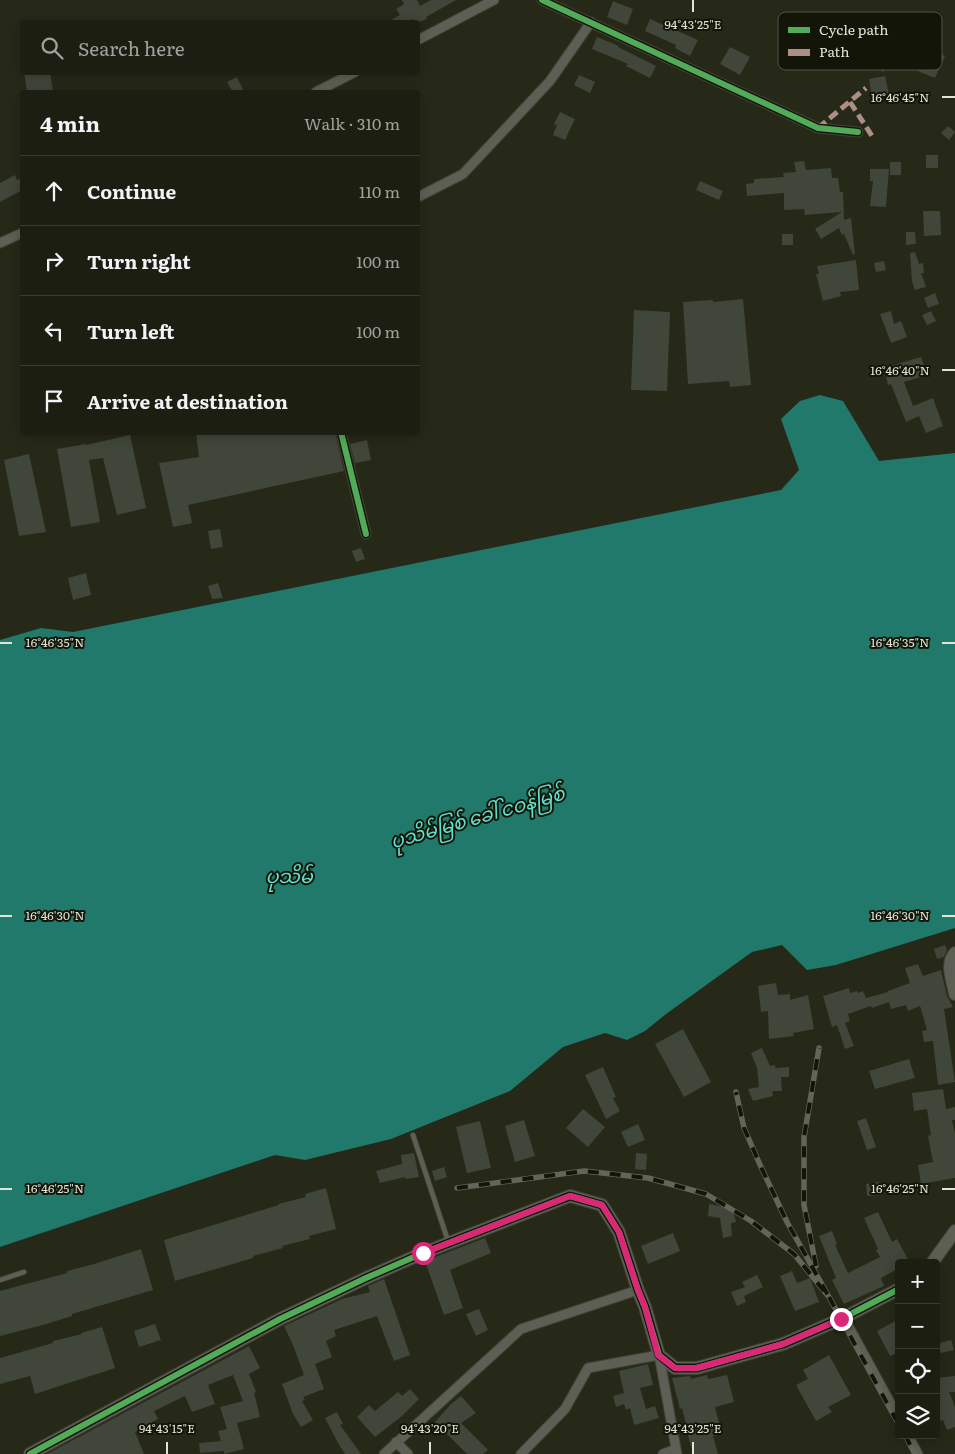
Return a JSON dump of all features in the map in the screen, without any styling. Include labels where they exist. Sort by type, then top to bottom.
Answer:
[{"type":"street","points":[[420,39],[494,0]]},
{"type":"street","points":[[542,0],[818,128],[858,132]]},
{"type":"street","points":[[420,195],[463,174],[550,80],[591,22]]},
{"type":"street","points":[[320,90],[349,75]]},
{"type":"street","points":[[0,244],[20,234]]},
{"type":"street","points":[[342,435],[366,534]]},
{"type":"street","points":[[952,959],[955,994]]},
{"type":"street","points":[[30,1454],[280,1319],[448,1242],[570,1196],[602,1205],[619,1232],[645,1307],[658,1355],[677,1451],[663,1454]]},
{"type":"street","points":[[935,1259],[955,1231]]},
{"type":"street","points":[[384,1454],[521,1329],[638,1290]]},
{"type":"street","points":[[521,1454],[565,1409],[588,1368],[658,1355],[675,1368],[697,1368],[783,1344],[844,1318],[895,1291]]},
{"type":"street","points":[[844,1318],[895,1412]]},
{"type":"street","points":[[910,1439],[918,1454]]},
{"type":"street","points":[[396,1442],[408,1454]]},
{"type":"lane","points":[[412,1135],[448,1242]]},
{"type":"lane","points":[[0,1280],[24,1272]]},
{"type":"water","name":"ပုသိမ်","points":[[820,395],[843,401],[879,461],[955,453],[955,928],[836,965],[807,970],[782,945],[752,952],[645,1031],[627,1040],[605,1033],[563,1047],[510,1091],[391,1139],[305,1160],[275,1155],[0,1247],[0,640],[41,628],[73,632],[781,490],[799,470],[781,419],[800,401]]},
{"type":"building","points":[[402,0],[417,0],[420,6],[431,0],[456,0],[426,17],[427,19],[420,21],[412,19],[391,20],[400,15],[396,9],[404,4]]},
{"type":"building","points":[[613,1],[633,9],[627,25],[607,17]]},
{"type":"building","points":[[650,19],[698,40],[690,56],[675,48],[676,45],[645,31]]},
{"type":"building","points":[[597,37],[619,46],[656,66],[650,78],[626,66],[628,64],[592,49]]},
{"type":"building","points":[[730,47],[750,57],[740,75],[720,64]]},
{"type":"building","points":[[915,70],[939,70],[935,78]]},
{"type":"building","points":[[24,75],[50,75],[53,90],[27,90]]},
{"type":"building","points":[[579,75],[595,82],[590,93],[574,85]]},
{"type":"building","points":[[885,76],[889,94],[872,98],[869,79]]},
{"type":"building","points":[[237,77],[243,90],[232,90],[227,82]]},
{"type":"building","points":[[560,112],[575,119],[565,140],[553,135],[557,125],[554,124]]},
{"type":"building","points":[[948,126],[955,132],[949,140],[941,133]]},
{"type":"building","points":[[926,155],[938,155],[938,168],[926,168]]},
{"type":"building","points":[[804,161],[806,170],[831,168],[832,178],[838,178],[840,192],[843,192],[844,220],[851,218],[855,254],[853,255],[844,234],[842,235],[839,228],[821,239],[815,229],[842,212],[805,215],[804,209],[784,210],[784,193],[747,196],[746,184],[754,183],[754,179],[784,177],[783,173],[796,172],[794,162]]},
{"type":"building","points":[[890,162],[901,162],[901,175],[890,175]]},
{"type":"building","points":[[870,169],[889,169],[886,207],[870,206],[873,181],[870,181]]},
{"type":"building","points":[[15,175],[17,180],[20,178],[20,191],[0,202],[0,183]]},
{"type":"building","points":[[700,181],[723,191],[719,200],[696,190]]},
{"type":"building","points":[[923,211],[940,211],[941,235],[924,236]]},
{"type":"building","points":[[906,232],[915,232],[916,244],[906,245]]},
{"type":"building","points":[[782,234],[793,234],[793,245],[782,245]]},
{"type":"building","points":[[915,252],[919,264],[923,263],[924,273],[921,273],[926,287],[915,290],[912,281],[910,253]]},
{"type":"building","points":[[856,260],[859,290],[840,292],[841,296],[823,301],[816,274],[819,274],[817,266]]},
{"type":"building","points":[[884,261],[886,270],[876,272],[874,263]]},
{"type":"building","points":[[935,293],[939,304],[928,308],[924,298]]},
{"type":"building","points":[[743,299],[751,385],[730,387],[729,381],[688,384],[683,302]]},
{"type":"building","points":[[634,310],[670,312],[667,391],[631,390]]},
{"type":"building","points":[[891,311],[894,324],[901,321],[907,337],[891,343],[880,314]]},
{"type":"building","points":[[931,311],[936,321],[927,325],[922,315]]},
{"type":"building","points":[[921,357],[927,375],[904,382],[913,406],[933,398],[943,426],[926,433],[919,416],[906,422],[891,384],[888,385],[884,368]]},
{"type":"building","points":[[130,435],[146,508],[117,515],[103,458],[89,460],[100,522],[71,527],[57,449],[86,445]]},
{"type":"building","points":[[196,435],[336,435],[344,471],[188,505],[192,523],[173,527],[159,463],[199,457]]},
{"type":"building","points":[[367,440],[371,460],[355,463],[350,444]]},
{"type":"building","points":[[29,454],[46,532],[19,536],[4,460]]},
{"type":"building","points":[[220,529],[223,547],[211,549],[208,531]]},
{"type":"building","points":[[361,548],[365,559],[356,562],[352,551]]},
{"type":"building","points":[[86,573],[91,595],[73,600],[68,578]]},
{"type":"building","points":[[218,583],[223,598],[212,599],[208,586]]},
{"type":"building","points":[[945,945],[947,950],[944,957],[937,959],[934,949]]},
{"type":"building","points":[[918,964],[923,976],[941,970],[947,996],[953,1007],[944,1009],[955,1082],[938,1085],[933,1041],[924,1042],[922,1031],[927,1030],[920,1006],[908,1011],[906,1005],[891,1009],[889,1002],[848,1014],[850,1021],[845,1023],[854,1046],[845,1049],[837,1025],[832,1027],[823,996],[849,988],[850,993],[863,991],[866,998],[888,992],[910,983],[905,968]]},
{"type":"building","points":[[776,983],[778,995],[790,994],[790,1000],[808,995],[814,1029],[793,1033],[794,1036],[769,1039],[768,1011],[761,1012],[758,986]]},
{"type":"building","points":[[683,1029],[711,1082],[684,1097],[655,1044]]},
{"type":"building","points":[[762,1048],[770,1066],[775,1065],[775,1068],[789,1067],[789,1077],[781,1077],[782,1091],[772,1091],[773,1096],[753,1101],[748,1089],[759,1087],[757,1068],[751,1053]]},
{"type":"building","points":[[909,1059],[915,1078],[875,1089],[869,1071]]},
{"type":"building","points":[[603,1067],[616,1097],[613,1098],[620,1111],[606,1119],[585,1075]]},
{"type":"building","points":[[943,1089],[946,1109],[955,1107],[955,1120],[952,1120],[955,1133],[955,1178],[921,1184],[918,1165],[933,1162],[928,1136],[931,1135],[927,1109],[914,1111],[912,1093]]},
{"type":"building","points":[[583,1109],[605,1127],[588,1147],[566,1128]]},
{"type":"building","points":[[866,1118],[876,1147],[867,1150],[857,1121]]},
{"type":"building","points":[[524,1120],[535,1156],[515,1162],[505,1126]]},
{"type":"building","points":[[480,1121],[491,1168],[467,1173],[456,1127]]},
{"type":"building","points":[[638,1124],[645,1140],[628,1147],[621,1132]]},
{"type":"building","points":[[414,1153],[419,1177],[405,1179],[405,1177],[380,1183],[376,1171],[402,1164],[401,1155]]},
{"type":"building","points":[[636,1153],[647,1154],[646,1170],[635,1169]]},
{"type":"building","points":[[444,1167],[447,1177],[435,1181],[432,1171]]},
{"type":"building","points":[[880,1182],[882,1195],[867,1196],[866,1184]]},
{"type":"building","points":[[326,1188],[336,1229],[309,1236],[310,1239],[282,1246],[283,1248],[253,1256],[253,1258],[175,1281],[164,1240],[306,1197],[305,1194]]},
{"type":"building","points":[[709,1204],[721,1205],[733,1211],[736,1222],[731,1223],[732,1236],[723,1238],[720,1218],[708,1216]]},
{"type":"building","points":[[878,1212],[892,1242],[897,1239],[908,1259],[895,1259],[895,1270],[881,1278],[884,1286],[844,1304],[832,1280],[836,1278],[819,1236],[832,1231],[837,1244],[835,1245],[848,1273],[880,1257],[864,1218]]},
{"type":"building","points":[[673,1233],[680,1251],[648,1264],[641,1246]]},
{"type":"building","points":[[485,1238],[491,1253],[450,1270],[463,1308],[444,1315],[425,1261]]},
{"type":"building","points":[[141,1249],[153,1290],[72,1314],[72,1316],[43,1325],[0,1336],[0,1291],[67,1273],[67,1271]]},
{"type":"building","points":[[792,1271],[797,1283],[810,1278],[819,1302],[795,1311],[780,1276]]},
{"type":"building","points":[[757,1275],[763,1287],[744,1296],[746,1302],[737,1306],[731,1292],[745,1287],[742,1282]]},
{"type":"building","points":[[384,1279],[410,1355],[394,1361],[377,1316],[334,1330],[336,1336],[326,1341],[332,1357],[315,1364],[324,1389],[303,1397],[305,1400],[302,1401],[313,1420],[301,1427],[293,1414],[282,1384],[304,1375],[284,1326],[342,1299],[370,1292],[368,1286]]},
{"type":"building","points":[[479,1309],[488,1330],[476,1336],[466,1314]]},
{"type":"building","points":[[895,1321],[895,1354],[890,1356],[877,1331]]},
{"type":"building","points":[[155,1324],[161,1340],[139,1347],[134,1331]]},
{"type":"building","points":[[102,1327],[115,1368],[35,1394],[30,1376],[0,1384],[0,1358]]},
{"type":"building","points":[[951,1340],[954,1350],[940,1353],[940,1343]]},
{"type":"building","points":[[249,1346],[260,1368],[249,1374],[256,1392],[254,1393],[260,1417],[237,1423],[244,1449],[224,1454],[224,1451],[200,1453],[199,1443],[221,1441],[218,1431],[227,1429],[220,1407],[243,1401],[233,1375],[208,1385],[215,1404],[192,1412],[185,1396],[154,1411],[158,1419],[135,1432],[144,1454],[47,1454]]},
{"type":"building","points":[[829,1355],[851,1395],[828,1407],[832,1412],[816,1421],[796,1385],[808,1379],[803,1370]]},
{"type":"building","points":[[648,1364],[653,1385],[640,1388],[646,1409],[655,1406],[659,1418],[634,1425],[630,1408],[626,1410],[624,1404],[616,1407],[613,1396],[624,1393],[619,1371]]},
{"type":"building","points":[[707,1375],[708,1379],[727,1375],[734,1402],[715,1407],[722,1434],[713,1436],[718,1454],[693,1454],[682,1408],[680,1409],[672,1378],[690,1376],[691,1379]]},
{"type":"building","points":[[955,1376],[955,1392],[949,1392],[955,1407],[955,1427],[947,1430],[943,1420],[940,1421],[940,1378]]},
{"type":"building","points":[[410,1389],[419,1399],[402,1416],[375,1437],[357,1417],[369,1405],[375,1411],[398,1392],[402,1396]]},
{"type":"building","points":[[461,1396],[476,1413],[461,1423],[488,1450],[483,1454],[467,1454],[435,1422]]},
{"type":"building","points":[[337,1412],[343,1424],[340,1425],[361,1454],[345,1454],[338,1443],[325,1418]]},
{"type":"railway","points":[[816,1266],[804,1205],[804,1137],[819,1048]]},
{"type":"railway","points":[[457,1188],[584,1171],[648,1178],[706,1194],[751,1221],[794,1254],[829,1297],[787,1222],[761,1167],[744,1128],[736,1092]]},
{"type":"railway","points":[[829,1297],[895,1418]]},
{"type":"railway","points":[[907,1439],[915,1454]]},
{"type":"marked path","points":[[818,128],[866,88]]},
{"type":"marked path","points":[[850,102],[874,139]]},
{"type":"cycle path","points":[[542,0],[818,128],[858,132]]},
{"type":"cycle path","points":[[342,435],[366,534]]},
{"type":"cycle path","points":[[30,1454],[280,1319],[423,1253],[570,1196],[602,1205],[619,1232],[645,1307],[659,1355],[675,1368],[697,1368],[783,1344],[841,1319],[895,1291]]},
{"type":"route","points":[[423,1253],[482,1228],[570,1196],[602,1205],[619,1232],[645,1307],[658,1355],[675,1368],[697,1368],[783,1344],[841,1319]]},
{"type":"water label","name":"ပုသိမ်မြစ် ခေါ် ငဝန်မြစ်","points":[[477,816]]}]
